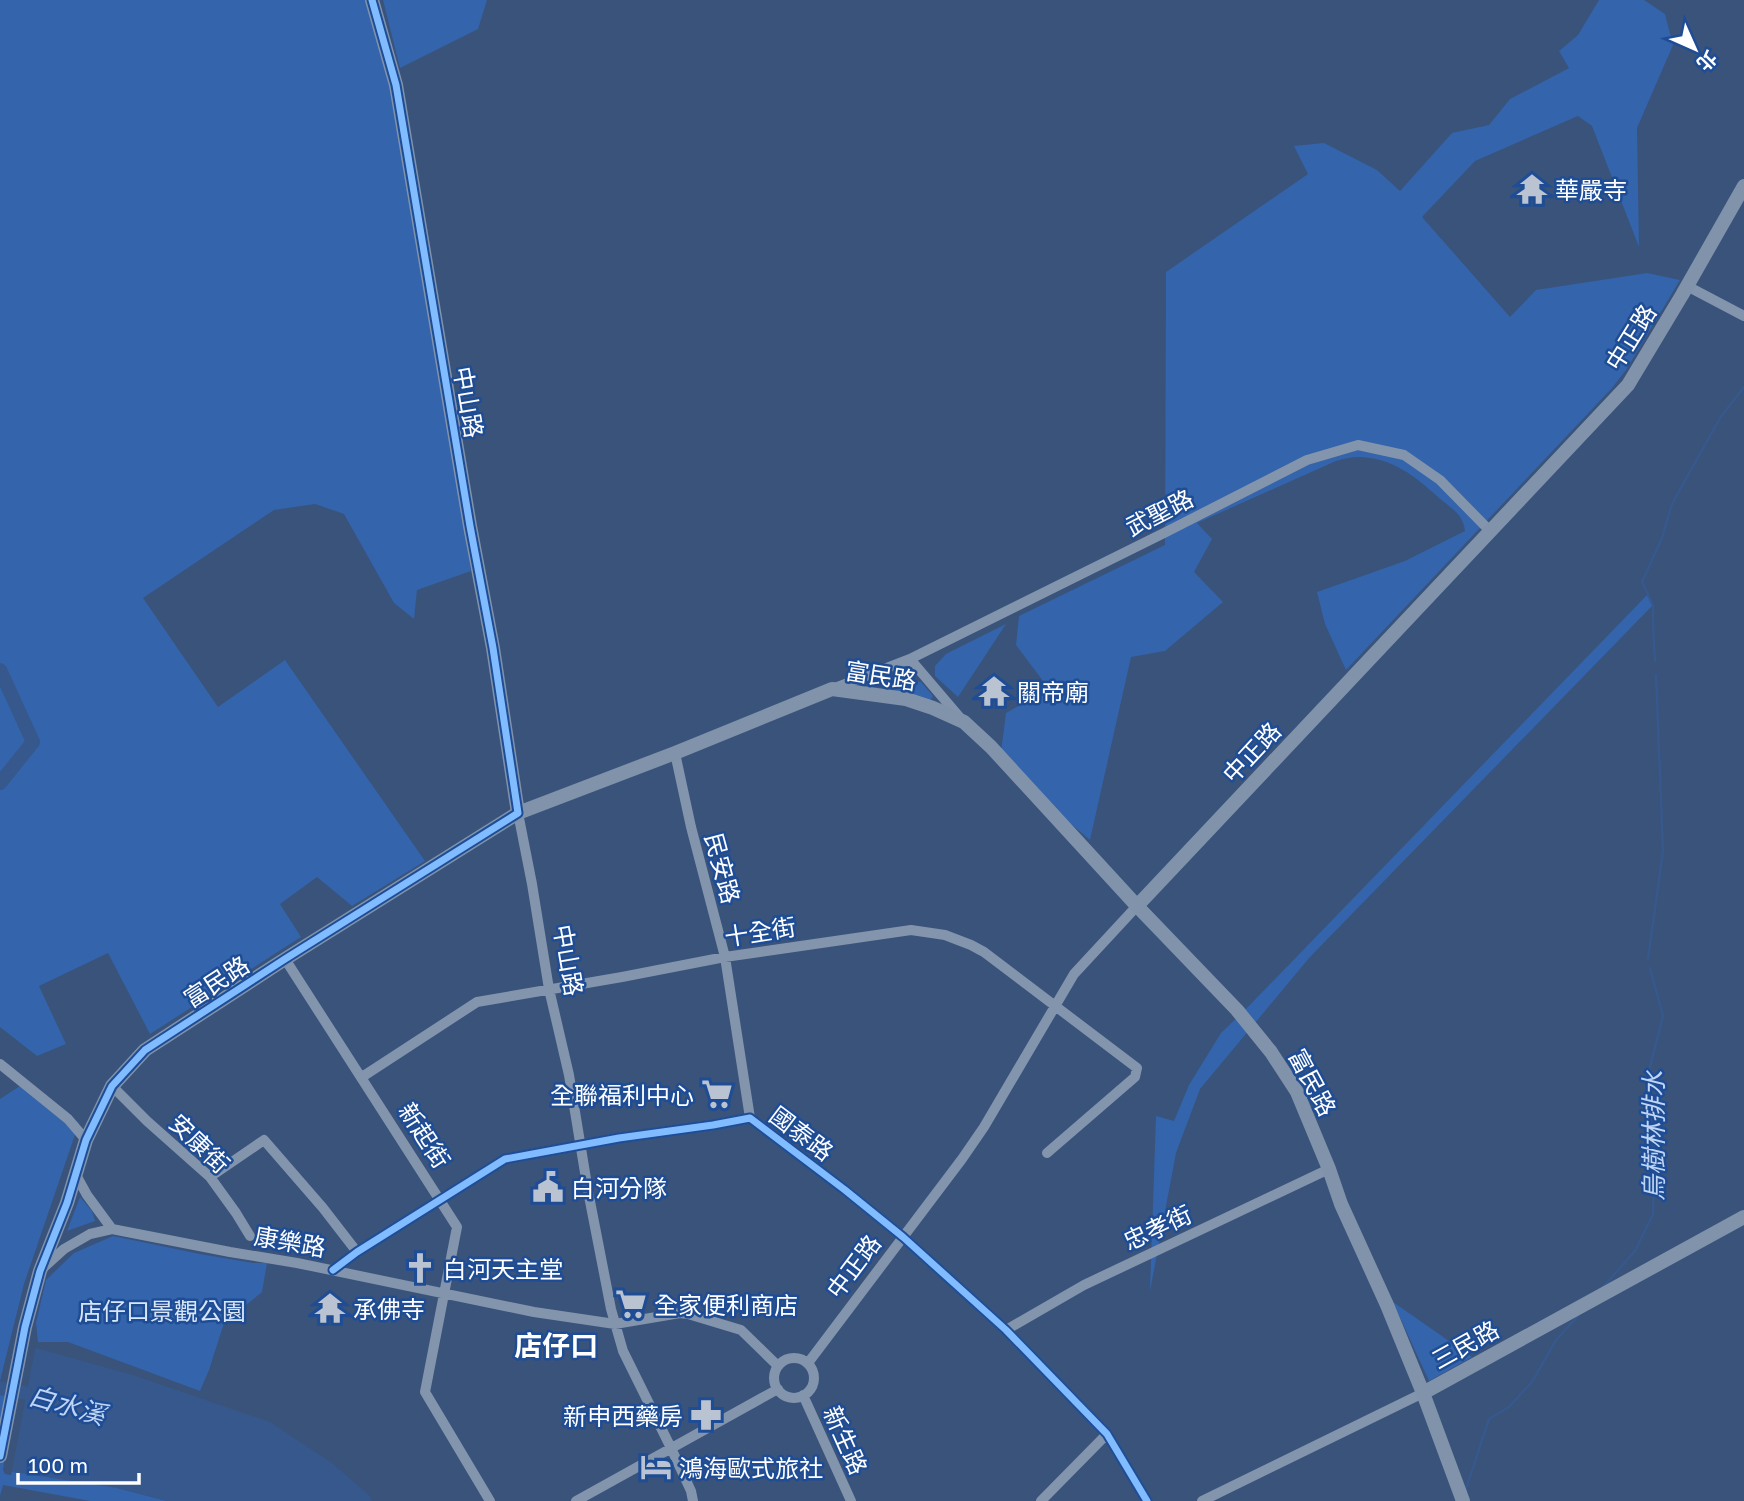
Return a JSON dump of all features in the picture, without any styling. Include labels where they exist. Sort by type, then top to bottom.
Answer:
[{"type":"main road","name":"中山路","points":[[372,0],[396,85],[493,648],[518,813]]},
{"type":"main road","name":"中正路","points":[[1137,906],[1628,386],[1744,186]]},
{"type":"main road","name":"富民路","points":[[0,1456],[25,1327],[40,1271],[76,1175],[86,1140],[112,1086],[145,1050],[518,813],[832,689],[906,699],[964,722],[991,747],[1237,1010],[1272,1052],[1297,1092],[1341,1204],[1423,1393],[1463,1501]]},
{"type":"main road","name":"三民路","points":[[1423,1393],[1744,1217]]},
{"type":"street","points":[[1687,286],[1744,316]]},
{"type":"street","name":"武聖路","points":[[832,689],[910,659],[1307,460],[1358,445],[1404,455],[1440,480],[1490,530]]},
{"type":"street","points":[[910,659],[964,722]]},
{"type":"street","name":"民安路","points":[[675,753],[725,957],[750,1118]]},
{"type":"street","name":"中山路","points":[[518,813],[611,1309],[623,1351],[671,1448],[693,1501]]},
{"type":"street","name":"中正路","points":[[808,1363],[962,1159],[1074,974],[1137,906]]},
{"type":"street","name":"十全街","points":[[362,1077],[477,1002],[725,957],[911,930],[933,932],[984,952],[1137,1068],[1135,1077],[1047,1153]]},
{"type":"street","name":"新起街","points":[[285,959],[457,1227],[425,1392],[490,1501]]},
{"type":"street","points":[[0,1064],[68,1119],[86,1140]]},
{"type":"street","name":"安康街","points":[[112,1086],[210,1177],[250,1236]]},
{"type":"street","name":"國泰路","points":[[332,1270],[505,1159],[750,1118],[902,1237],[1006,1330],[1107,1434],[1147,1501]]},
{"type":"street","points":[[210,1177],[264,1140],[357,1252]]},
{"type":"street","name":"忠孝街","points":[[1006,1330],[1084,1285],[1329,1169]]},
{"type":"street","points":[[76,1175],[87,1195],[113,1229]]},
{"type":"street","name":"康樂路","points":[[40,1271],[64,1249],[90,1234],[113,1229],[332,1270],[534,1312],[615,1324],[688,1314],[741,1331],[778,1366]]},
{"type":"street","points":[[798,1358],[808,1363],[813,1371],[814,1381],[812,1387],[803,1395],[792,1398],[778,1389],[774,1378],[782,1362],[798,1358]]},
{"type":"street","points":[[576,1501],[778,1389]]},
{"type":"street","name":"三民路","points":[[1202,1501],[1423,1393]]},
{"type":"street","name":"新生路","points":[[803,1395],[851,1501]]},
{"type":"street","points":[[1041,1501],[1107,1434]]},
{"type":"green space","points":[[0,0],[369,0],[391,81],[471,571],[417,590],[414,619],[394,603],[344,514],[315,504],[274,510],[143,598],[218,707],[285,660],[425,861],[352,906],[317,877],[280,904],[301,937],[150,1034],[108,953],[39,986],[66,1044],[37,1056],[0,1027]]},
{"type":"green space","points":[[383,0],[487,0],[478,29],[400,68]]},
{"type":"green space","points":[[1599,0],[1644,0],[1665,14],[1673,45],[1637,128],[1639,247],[1592,126],[1578,116],[1475,161],[1422,217],[1510,317],[1536,290],[1647,273],[1680,280],[1626,370],[1346,670],[1325,624],[1317,592],[1405,561],[1465,531],[1456,512],[1393,464],[1355,457],[1336,461],[1197,523],[1212,539],[1194,572],[1223,602],[1165,651],[1131,657],[1090,840],[1032,791],[1001,752],[1006,713],[1049,689],[1016,645],[1019,616],[1165,545],[1166,272],[1308,174],[1294,146],[1324,143],[1377,170],[1400,191],[1452,133],[1489,125],[1510,99],[1569,68],[1559,51],[1578,35]]},
{"type":"green space","points":[[1648,594],[1653,605],[1310,957],[1200,1089],[1176,1153],[1150,1291],[1156,1116],[1174,1121],[1189,1085],[1221,1033]]},
{"type":"green space","points":[[1006,624],[958,697],[935,676],[935,666],[946,654]]},
{"type":"green space","points":[[899,676],[921,682],[933,696],[930,701],[885,688],[886,681]]},
{"type":"green space","points":[[26,1082],[79,1123],[24,1284],[0,1381],[0,1099]]},
{"type":"green space","points":[[80,1197],[92,1211],[95,1221],[67,1231]]},
{"type":"green space","name":"店仔口景觀公園","points":[[113,1236],[200,1254],[267,1263],[262,1292],[224,1323],[200,1391],[68,1342],[38,1342],[36,1323],[46,1280],[74,1253]]},
{"type":"green space","points":[[1393,1302],[1472,1357],[1429,1381]]},
{"type":"green space","points":[[0,1388],[17,1391],[117,1488],[167,1501],[90,1501],[3,1485],[0,1496]]},
{"type":"water","points":[[29,1346],[133,1375],[270,1422],[332,1463],[371,1497],[372,1501],[167,1501],[117,1488],[6,1471]]},
{"type":"pier","points":[[29,1342],[36,1344],[11,1475],[5,1474],[3,1470],[14,1390]]},
{"type":"waterway","name":"烏樹林排水","points":[[1655,661],[1653,605],[1642,582],[1662,538],[1672,504],[1720,418],[1744,387]]},
{"type":"waterway","name":"白水溪","points":[[0,670],[33,742],[0,783]]},
{"type":"waterway","name":"烏樹林排水","points":[[1648,959],[1663,851],[1656,675]]},
{"type":"waterway","name":"烏樹林排水","points":[[1603,1287],[1635,1251],[1653,1214],[1655,1134],[1649,1071],[1663,1016],[1650,968]]},
{"type":"waterway","name":"烏樹林排水","points":[[1466,1489],[1489,1419],[1509,1407],[1532,1382],[1556,1340],[1579,1315]]},
{"type":"waterway","name":"白水溪","points":[[0,1388],[25,1393]]},
{"type":"cycle path","points":[[0,1456],[25,1327],[40,1271],[67,1203],[86,1140],[112,1086],[145,1050],[518,813],[493,648],[396,85],[372,0]]},
{"type":"cycle path","points":[[333,1270],[357,1252],[505,1159],[750,1118],[903,1237],[1006,1330],[1107,1434],[1147,1501]]},
{"type":"place","name":"華嚴寺","points":[[1532,189]]},
{"type":"place","name":"關帝廟","points":[[994,691]]},
{"type":"place","name":"全聯福利中心","points":[[717,1094]]},
{"type":"place","name":"白河分隊","points":[[548,1187]]},
{"type":"place","name":"白河天主堂","points":[[420,1268]]},
{"type":"place","name":"全家便利商店","points":[[631,1304]]},
{"type":"place","name":"承佛寺","points":[[330,1308]]},
{"type":"place","name":"新申西藥房","points":[[706,1415]]},
{"type":"place","name":"鴻海歐式旅社","points":[[656,1467]]},
{"type":"district","name":"店仔口","points":[[556,1345]]}]
